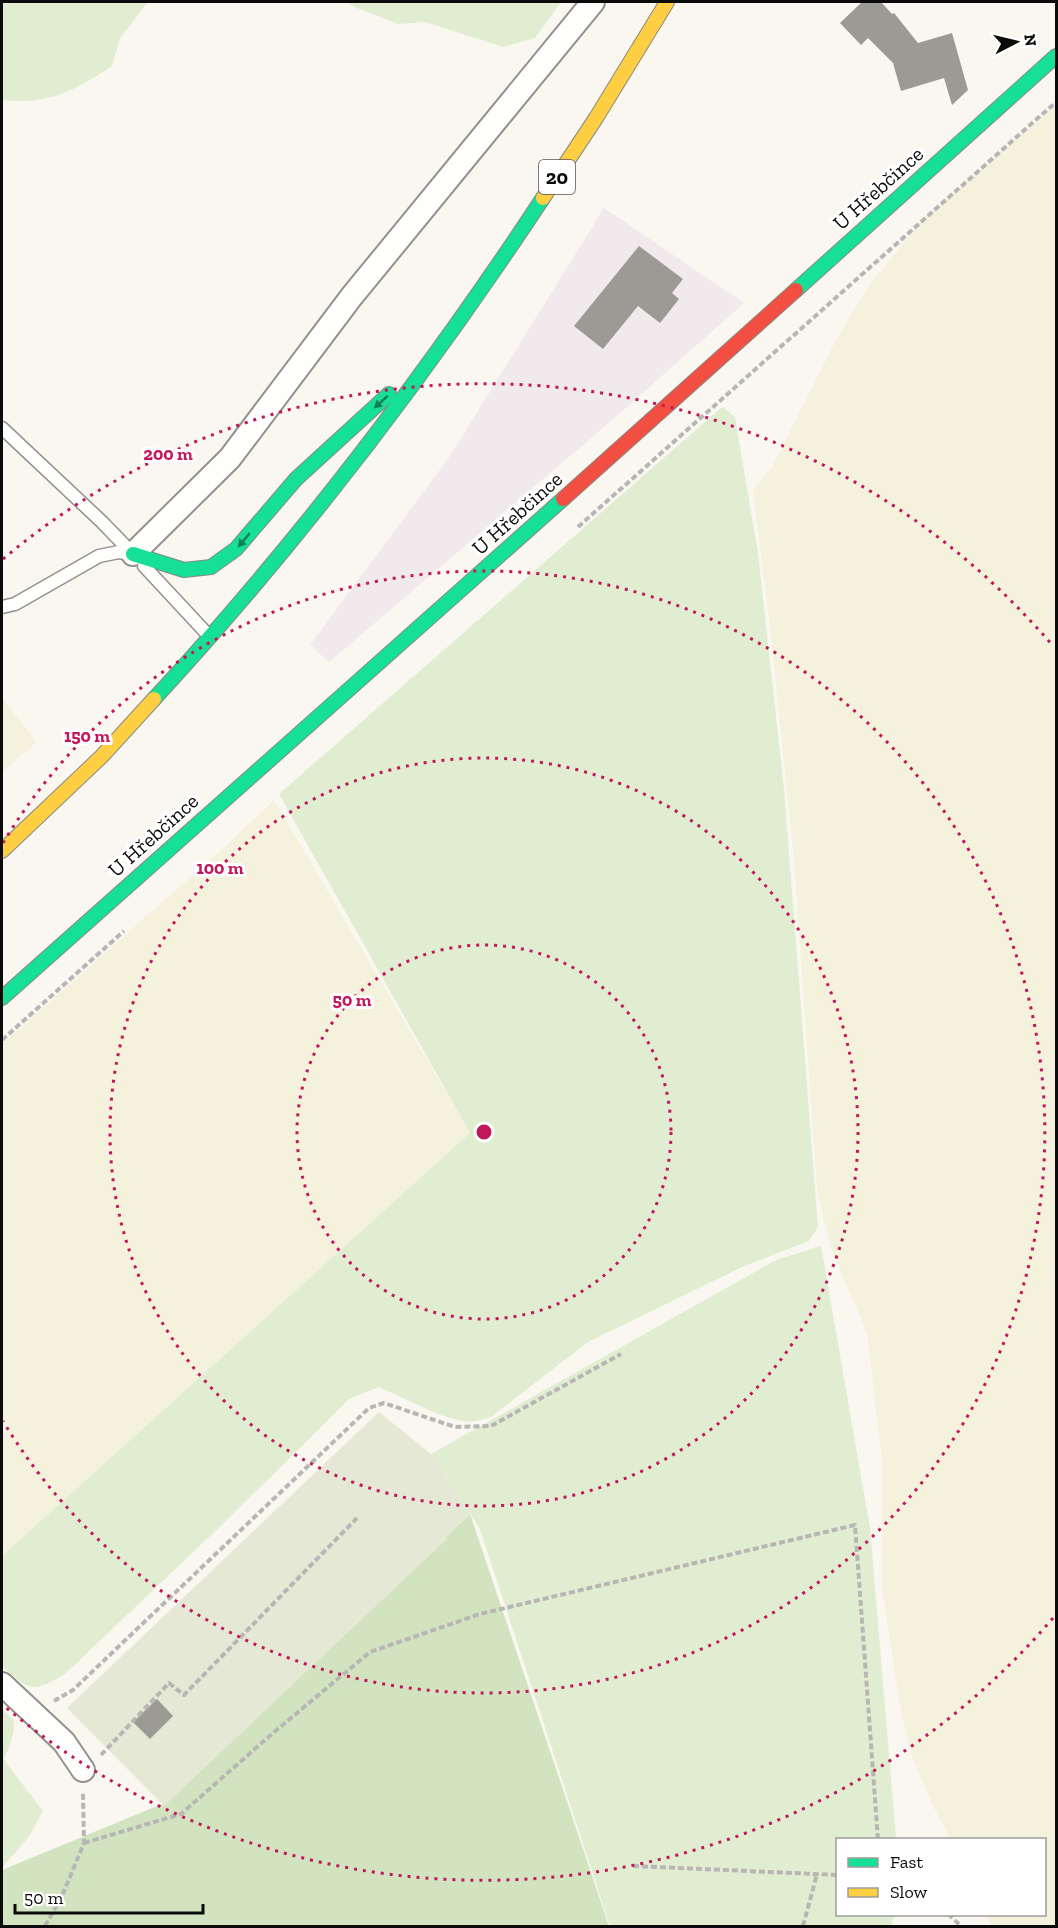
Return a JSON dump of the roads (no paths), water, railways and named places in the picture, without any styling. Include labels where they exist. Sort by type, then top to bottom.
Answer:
[{"type":"main road","name":"20","points":[[2,851],[102,756],[211,638],[296,538],[390,418],[518,236],[596,118],[667,2]]},
{"type":"main road","name":"U Hřebčince","points":[[2,998],[520,538],[1056,56]]},
{"type":"main road","points":[[133,554],[184,570],[211,567],[237,549],[296,479],[440,349]]},
{"type":"street","points":[[133,554],[230,458],[352,296],[593,2]]},
{"type":"street","points":[[2,1684],[64,1742],[83,1770]]},
{"type":"lane","points":[[2,428],[102,522],[211,638]]},
{"type":"lane","points":[[2,607],[15,604],[99,556],[119,552],[133,554]]}]
